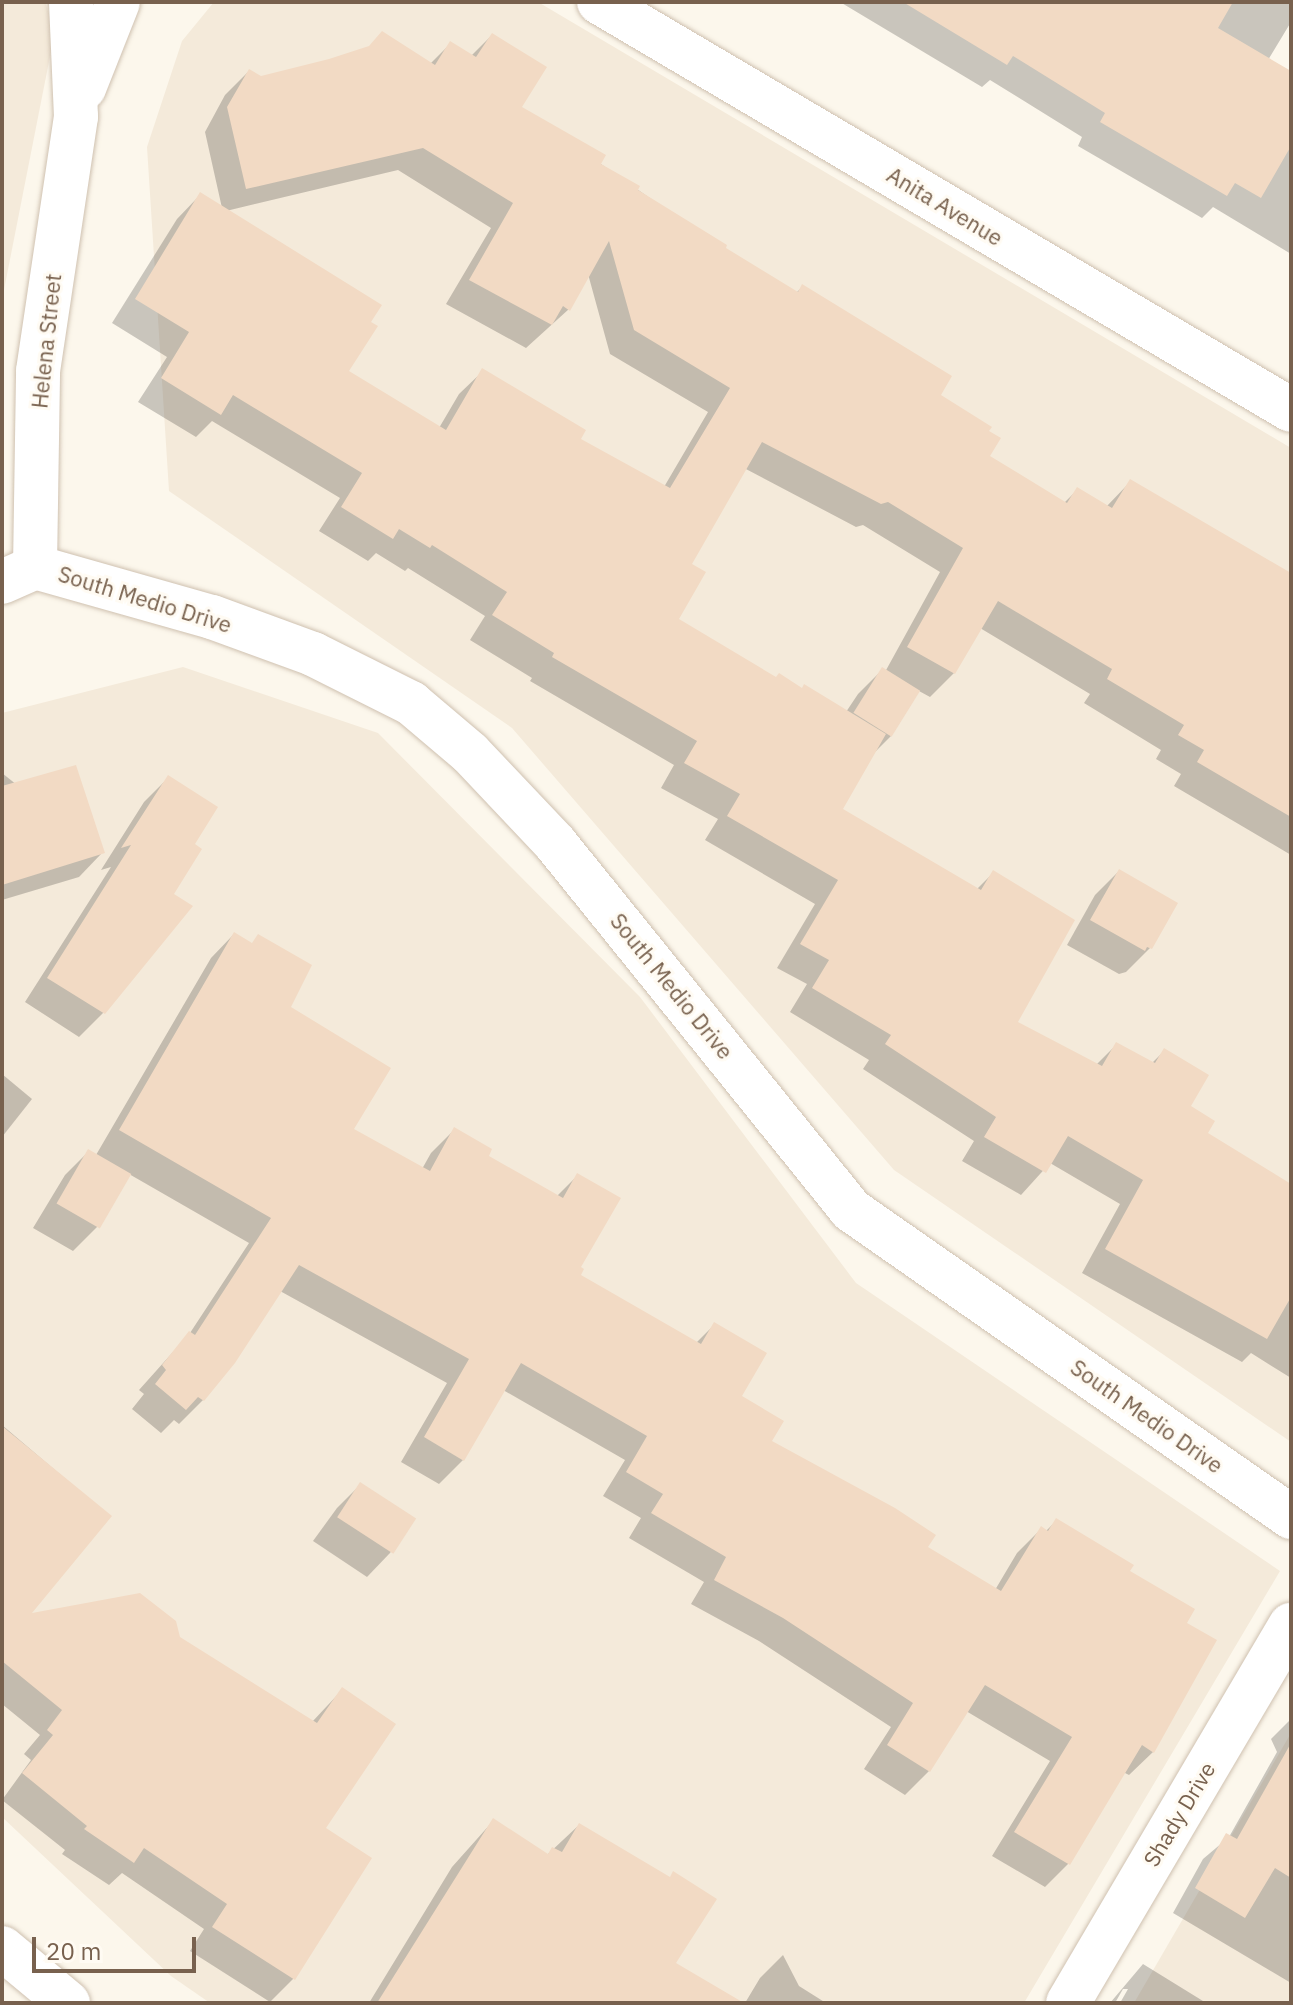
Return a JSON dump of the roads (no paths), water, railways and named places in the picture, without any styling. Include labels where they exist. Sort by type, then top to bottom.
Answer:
[{"type":"street","name":"Helena Street","points":[[71,2],[76,117]]},
{"type":"street","name":"Helena Street","points":[[19,574],[38,371],[76,117],[89,68],[118,2]]},
{"type":"street","name":"Anita Avenue","points":[[599,2],[1291,410]]},
{"type":"street","name":"South Medio Drive","points":[[19,574],[227,622],[313,654],[411,703],[470,753],[555,843],[851,1210],[1291,1517]]},
{"type":"street","name":"Shady Drive","points":[[1068,2003],[1291,1625]]},
{"type":"street","points":[[12,1975],[68,2003]]}]
